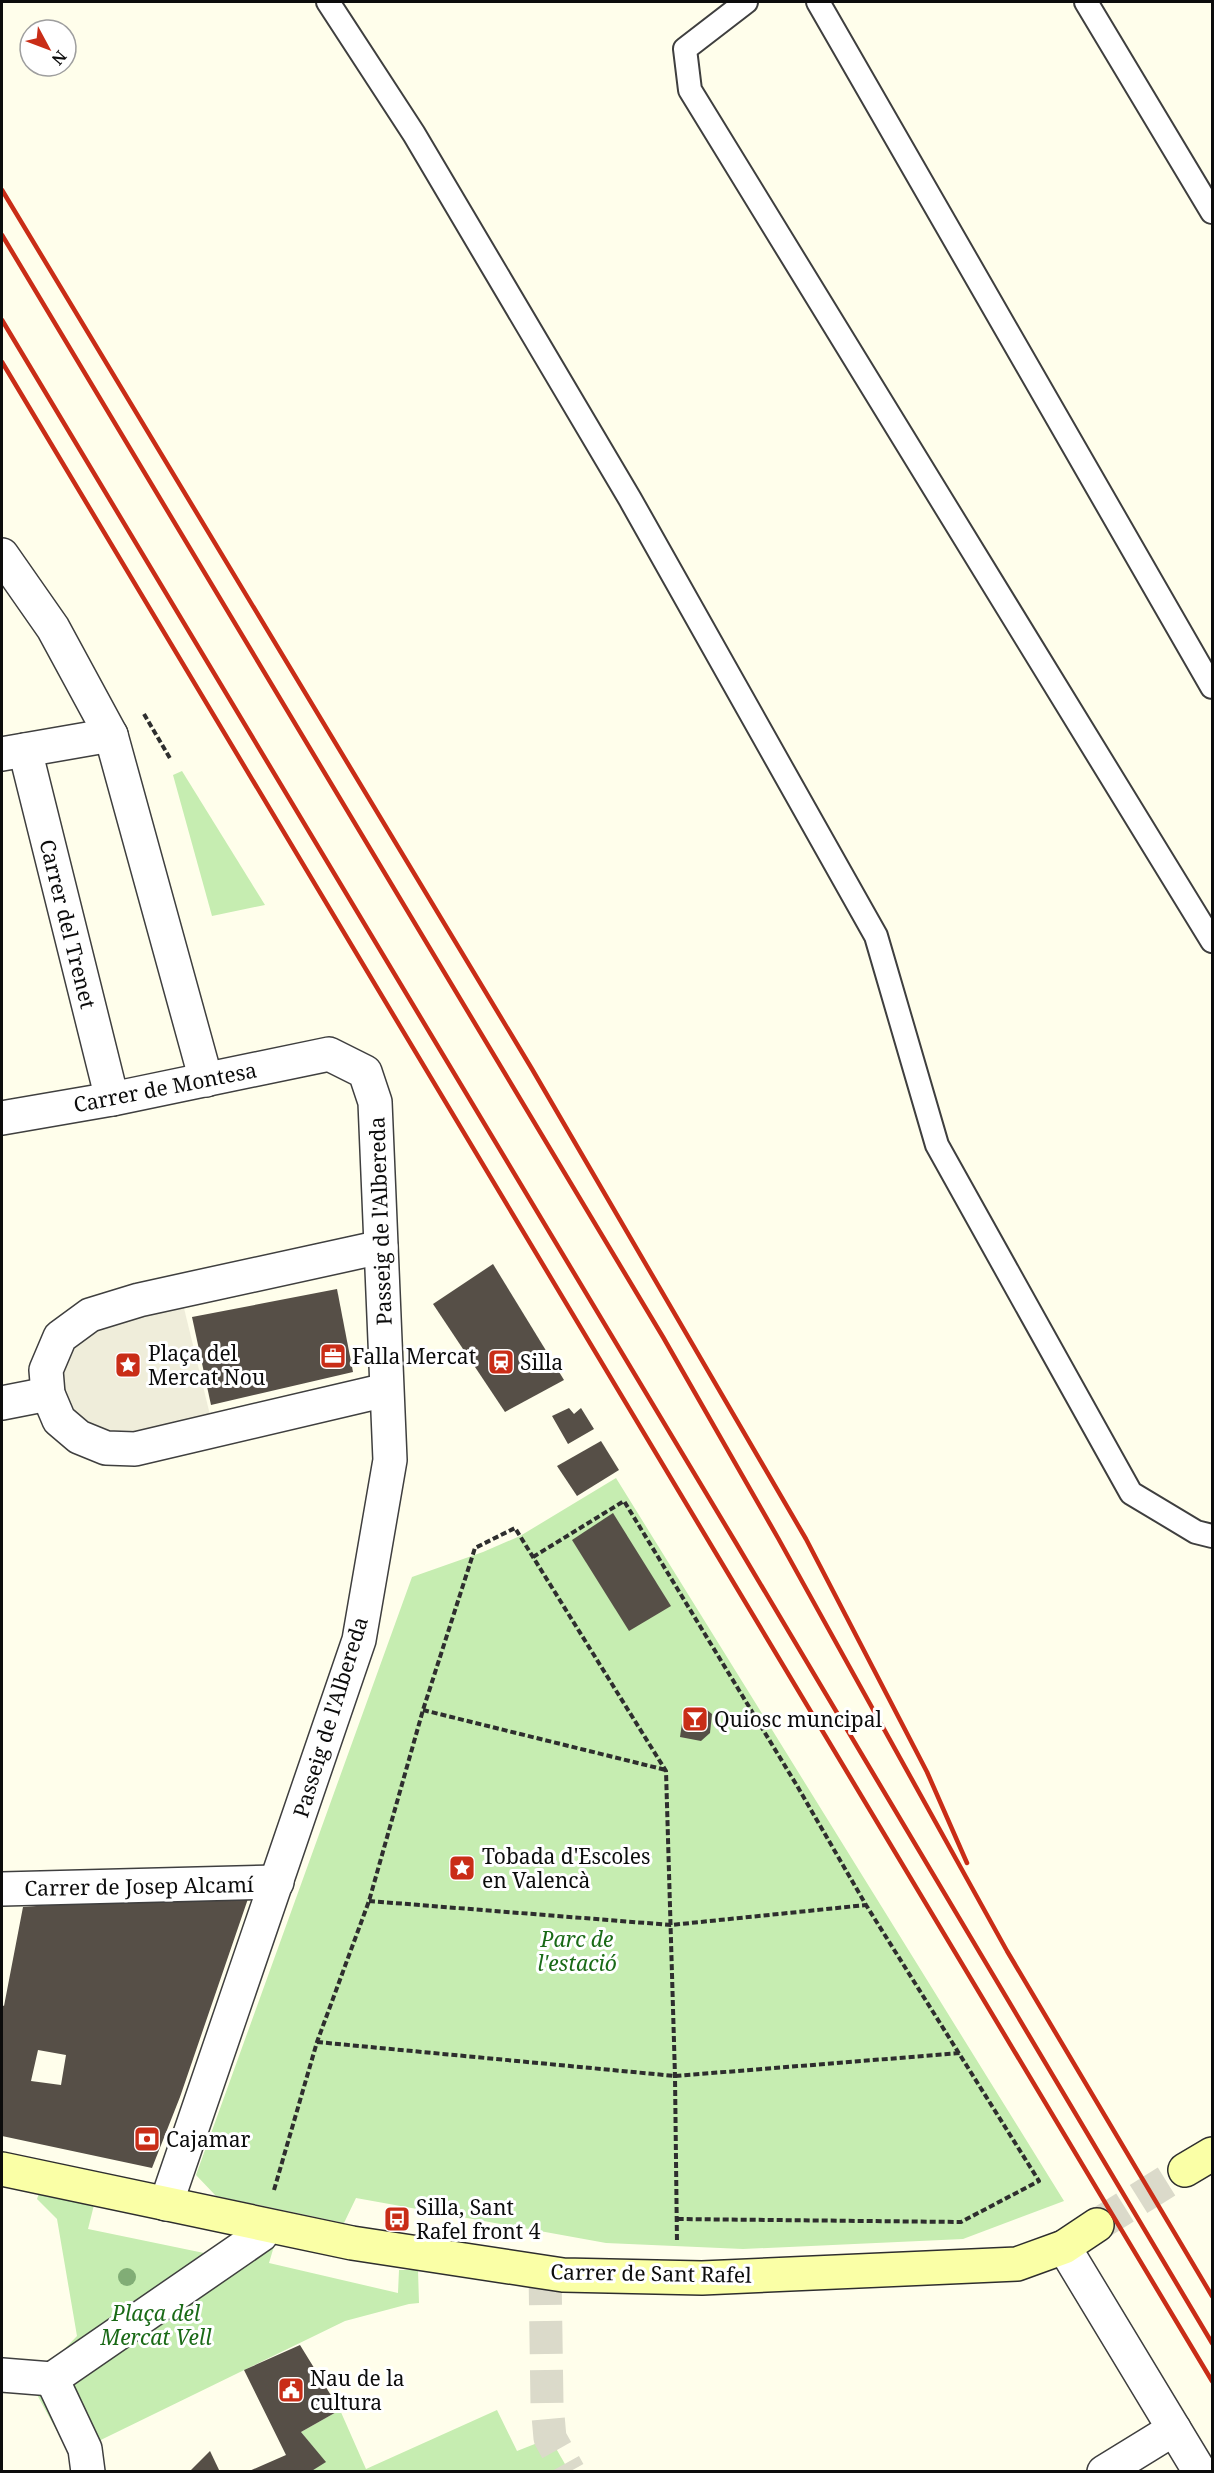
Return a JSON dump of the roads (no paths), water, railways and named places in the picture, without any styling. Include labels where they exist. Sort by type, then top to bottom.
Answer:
[{"type":"street","points":[[2,555],[53,628],[111,735],[206,1080]]},
{"type":"street","points":[[13,752],[111,735]]},
{"type":"street","name":"Carrer del Trenet","points":[[13,752],[112,1099]]},
{"type":"street","name":"Carrer de Montesa","points":[[2,1118],[112,1099],[329,1054]]},
{"type":"street","name":"Passeig de l'Albereda","points":[[166,2204],[359,1640],[390,1460],[375,1102],[365,1072],[329,1054]]},
{"type":"street","points":[[381,1247],[139,1300],[90,1315],[60,1337],[46,1370],[48,1394],[59,1420],[79,1437],[106,1448],[135,1449],[386,1390]]},
{"type":"street","points":[[2,1403],[48,1394]]},
{"type":"street","name":"Carrer de Josep Alcamí","points":[[2,1889],[277,1882]]},
{"type":"street","points":[[1185,2170],[1212,2154]]},
{"type":"street","name":"Carrer de Sant Rafel","points":[[2,2169],[352,2243],[563,2275],[702,2278],[1017,2264],[1064,2247],[1097,2225]]},
{"type":"street","points":[[2,2375],[52,2379],[261,2235]]},
{"type":"street","points":[[1064,2247],[1200,2472]]},
{"type":"street","points":[[52,2379],[86,2460]]},
{"type":"street","points":[[1104,2472],[1174,2429]]},
{"type":"lane","points":[[328,2],[414,134],[630,499],[876,936],[938,1145],[1131,1493],[1196,1532],[1212,1536]]},
{"type":"lane","points":[[746,2],[685,49],[690,90],[1212,941]]},
{"type":"lane","points":[[818,2],[1212,687]]},
{"type":"lane","points":[[1086,2],[1212,212]]},
{"type":"tunnel","points":[[1097,2225],[1185,2170]]},
{"type":"tunnel","points":[[545,2272],[547,2404],[550,2438],[569,2472]]},
{"type":"railway","points":[[2,190],[532,1069],[806,1539],[927,1772],[967,1863]]},
{"type":"railway","points":[[2,235],[663,1337],[778,1538],[1007,1951],[1212,2296]]},
{"type":"railway","points":[[2,320],[736,1543],[1212,2343]]},
{"type":"railway","points":[[2,362],[1212,2381]]},
{"type":"place","name":"Falla Mercat","points":[[333,1356]]},
{"type":"place","name":"Silla","points":[[501,1362]]},
{"type":"place","name":"Plaça del Mercat Nou","points":[[128,1365]]},
{"type":"place","name":"Quiosc muncipal","points":[[695,1719]]},
{"type":"place","name":"Tobada d'Escoles en Valencà","points":[[462,1868]]},
{"type":"place","name":"Cajamar","points":[[147,2139]]},
{"type":"place","name":"Silla, Sant Rafel front 4","points":[[397,2219]]},
{"type":"place","name":"Nau de la cultura","points":[[291,2390]]},
{"type":"park label","name":"Parc de l'estació","points":[[577,1951]]},
{"type":"park label","name":"Plaça del Mercat Vell","points":[[156,2325]]}]
